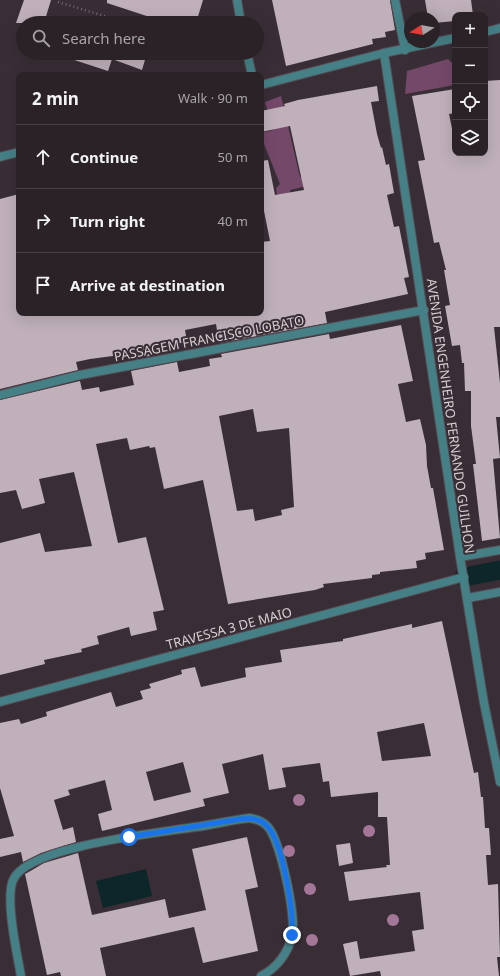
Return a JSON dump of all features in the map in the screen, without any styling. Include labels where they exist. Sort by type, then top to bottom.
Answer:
[{"type":"street","points":[[237,0],[240,16]]},
{"type":"street","points":[[395,0],[405,50]]},
{"type":"street","points":[[488,31],[500,28]]},
{"type":"street","points":[[264,84],[384,53],[405,50],[452,39]]},
{"type":"street","name":"AVENIDA ENGENHEIRO FERNANDO GUILHON","points":[[384,53],[424,310],[460,557],[468,598],[484,703],[500,782]]},
{"type":"street","points":[[249,60],[251,72]]},
{"type":"street","points":[[0,157],[16,153]]},
{"type":"street","name":"PASSAGEM FRANCISCO LOBATO","points":[[0,395],[80,375],[424,310]]},
{"type":"street","points":[[460,557],[500,550]]},
{"type":"street","name":"TRAVESSA 3 DE MAIO","points":[[0,702],[464,578]]},
{"type":"street","points":[[468,598],[500,592]]},
{"type":"street","points":[[21,976],[10,896],[13,879],[23,868],[55,853],[87,845],[249,818],[263,822],[273,835],[280,852],[293,921],[292,935],[287,953],[274,967],[261,976]]},
{"type":"path","points":[[58,2],[105,16]]},
{"type":"shaded area","points":[[448,59],[452,63],[452,86],[405,94],[407,71]]},
{"type":"shaded area","points":[[281,96],[300,177],[363,166],[311,185],[290,190],[291,201],[278,204],[276,188],[280,184],[264,144],[264,132],[273,130],[265,102]]},
{"type":"water","points":[[146,869],[152,896],[103,908],[96,881]]},
{"type":"building","points":[[24,0],[51,0],[46,16],[18,16]]},
{"type":"building","points":[[107,0],[203,0],[198,16],[147,16],[107,3]]},
{"type":"building","points":[[272,0],[390,0],[395,30],[385,32],[386,37],[372,39],[373,44],[286,66]]},
{"type":"building","points":[[425,0],[471,0],[473,12],[452,12],[452,21],[440,22],[440,12],[427,12]]},
{"type":"building","points":[[74,60],[112,60],[108,71]]},
{"type":"building","points":[[115,60],[145,60],[142,70]]},
{"type":"building","points":[[500,80],[500,327],[494,327],[500,383],[500,417],[496,417],[500,458],[493,459],[500,538],[482,541],[473,464],[476,464],[471,426],[471,391],[465,391],[464,363],[462,363],[460,345],[452,346],[445,306],[450,305],[444,270],[446,270],[439,242],[434,243],[418,161],[425,160],[412,96],[452,89],[452,114],[449,114],[452,128],[452,156],[488,156],[488,81]]},
{"type":"building","points":[[377,86],[379,101],[371,102],[381,148],[382,147],[386,165],[389,164],[394,193],[387,195],[394,227],[399,226],[409,277],[404,278],[408,294],[325,312],[327,323],[219,343],[216,324],[185,330],[187,342],[174,344],[175,351],[129,360],[128,354],[76,362],[78,370],[0,389],[0,199],[16,195],[16,316],[264,316],[264,242],[270,241],[264,211],[264,161],[268,160],[275,195],[304,190],[290,126],[264,131],[264,110],[285,106],[284,104],[298,100]]},
{"type":"building","points":[[401,325],[413,381],[398,384],[406,422],[420,419],[426,445],[427,466],[431,488],[433,488],[444,550],[425,553],[426,559],[416,561],[417,568],[380,572],[380,574],[372,575],[372,578],[323,584],[324,587],[315,590],[228,604],[203,480],[164,489],[155,447],[150,448],[149,446],[130,450],[127,438],[96,444],[118,543],[146,537],[164,610],[153,612],[157,630],[131,636],[129,627],[97,636],[99,644],[81,649],[82,652],[44,660],[45,664],[0,675],[0,543],[40,533],[45,552],[92,546],[74,472],[39,479],[45,503],[22,509],[16,490],[0,493],[0,400],[80,381],[82,390],[99,387],[100,392],[134,385],[131,371],[177,362],[179,372],[210,366],[209,359],[222,357],[221,354],[329,334],[330,339]],"holes":[[[253,409],[257,432],[289,428],[294,507],[281,510],[282,515],[255,521],[253,509],[237,511],[219,416]]]},
{"type":"building","points":[[442,621],[474,773],[478,772],[481,797],[483,797],[485,828],[489,828],[491,855],[486,855],[488,885],[498,884],[500,957],[497,957],[499,976],[381,976],[380,971],[350,976],[343,944],[357,941],[360,959],[415,951],[412,931],[424,929],[420,892],[349,901],[344,872],[387,867],[386,865],[390,865],[387,817],[378,817],[378,792],[331,797],[329,781],[323,782],[320,763],[282,768],[286,787],[269,790],[263,754],[222,764],[229,793],[203,799],[205,806],[102,831],[98,814],[112,810],[105,780],[68,790],[70,795],[54,800],[63,830],[73,827],[76,842],[41,853],[23,862],[21,852],[0,857],[0,839],[14,836],[0,788],[0,723],[19,719],[21,724],[47,716],[46,712],[111,692],[116,707],[143,699],[140,691],[151,688],[149,684],[182,674],[181,670],[195,667],[201,687],[246,677],[245,668],[282,662],[280,650],[343,641],[343,639],[412,624],[412,628]],"holes":[[[424,723],[431,756],[382,761],[377,732]],[[183,762],[191,792],[154,801],[146,772]]]},
{"type":"building","points":[[247,837],[258,887],[245,890],[258,951],[203,963],[194,927],[100,948],[106,976],[61,976],[60,972],[47,975],[25,874],[44,863],[78,853],[92,915],[165,899],[169,918],[206,910],[192,849]]},
{"type":"building","points":[[350,843],[353,863],[339,866],[336,845]]},
{"type":"waterway","points":[[464,577],[500,570]]},
{"type":"route","points":[[129,837],[200,827],[240,819],[257,819],[263,822],[273,835],[280,852],[293,921],[292,935]]}]
